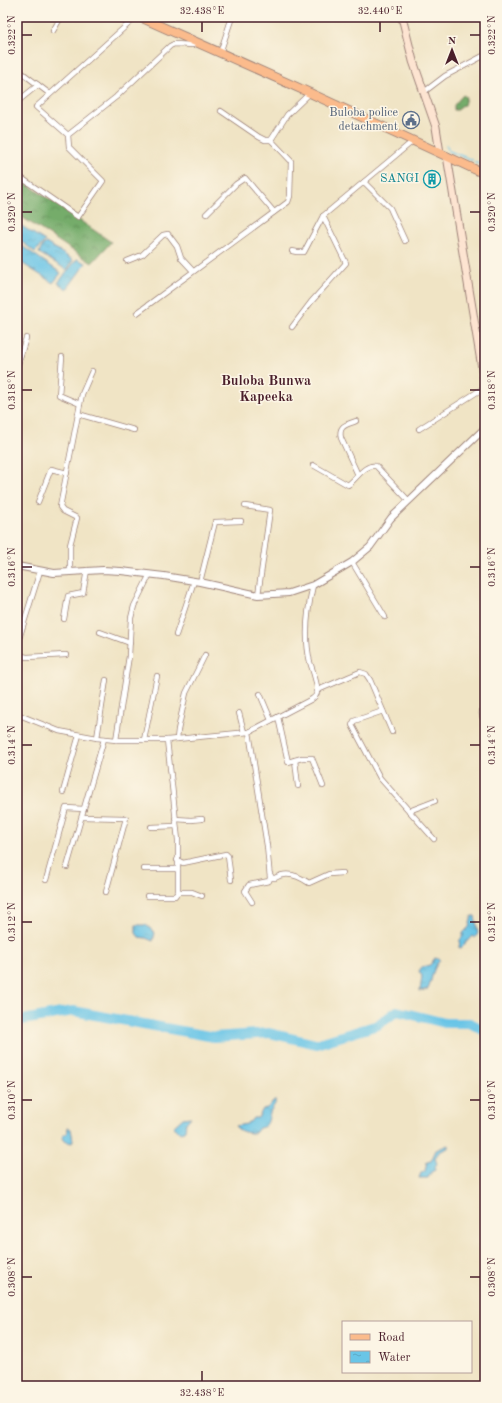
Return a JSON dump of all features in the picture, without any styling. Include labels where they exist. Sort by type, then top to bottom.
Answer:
[{"type":"main road","points":[[140,17],[310,93],[485,174]]},
{"type":"main road","points":[[402,17],[413,61],[436,127],[443,155],[485,386]]},
{"type":"street","points":[[53,31],[62,17]]},
{"type":"street","points":[[68,135],[36,107],[136,17]]},
{"type":"street","points":[[220,53],[232,17]]},
{"type":"street","points":[[20,177],[78,216],[103,181],[69,147],[67,139],[68,135],[116,96],[170,46],[174,44],[193,45],[196,42]]},
{"type":"street","points":[[424,92],[445,76],[485,55]]},
{"type":"street","points":[[17,69],[50,94]]},
{"type":"street","points":[[17,102],[38,85]]},
{"type":"street","points":[[272,140],[287,115],[310,93]]},
{"type":"street","points":[[137,313],[288,202],[290,199],[291,165],[288,157],[272,140],[265,140],[259,137],[221,111]]},
{"type":"street","points":[[292,250],[304,252],[324,216],[414,141]]},
{"type":"street","points":[[206,214],[236,184],[245,178],[274,212]]},
{"type":"street","points":[[364,182],[390,208],[405,242]]},
{"type":"street","points":[[292,327],[311,302],[346,263],[324,216]]},
{"type":"street","points":[[127,261],[142,254],[166,234],[168,234],[177,246],[181,258],[193,271]]},
{"type":"street","points":[[17,367],[26,338]]},
{"type":"street","points":[[62,357],[59,395],[80,404]]},
{"type":"street","points":[[70,572],[70,545],[76,518],[63,511],[60,506],[82,394],[92,371]]},
{"type":"street","points":[[419,429],[485,386]]},
{"type":"street","points":[[78,414],[134,430]]},
{"type":"street","points":[[356,421],[343,426],[340,432],[341,438],[358,475]]},
{"type":"street","points":[[17,566],[40,571],[70,572],[103,570],[150,574],[197,581],[258,595],[289,593],[313,586],[352,562],[370,547],[392,518],[485,428]]},
{"type":"street","points":[[313,465],[348,485],[369,466],[376,466],[409,501]]},
{"type":"street","points":[[38,502],[50,469],[67,473]]},
{"type":"street","points":[[245,506],[270,510],[258,595]]},
{"type":"street","points":[[176,635],[197,581],[215,522],[241,521]]},
{"type":"street","points":[[352,562],[385,617]]},
{"type":"street","points":[[64,619],[68,596],[83,593],[87,570]]},
{"type":"street","points":[[17,645],[40,571]]},
{"type":"street","points":[[116,740],[129,656],[131,618],[134,606],[150,574]]},
{"type":"street","points":[[17,715],[59,731],[116,740],[167,740],[247,732],[312,699],[316,695],[318,690],[307,643],[308,606],[313,586]]},
{"type":"street","points":[[100,632],[130,643]]},
{"type":"street","points":[[17,655],[66,655]]},
{"type":"street","points":[[177,739],[186,693],[205,655]]},
{"type":"street","points":[[318,690],[363,672],[370,680],[392,732]]},
{"type":"street","points":[[144,740],[157,676]]},
{"type":"street","points":[[97,738],[106,680]]},
{"type":"street","points":[[260,694],[271,720]]},
{"type":"street","points":[[485,705],[482,711],[482,717],[485,722]]},
{"type":"street","points":[[383,711],[354,721],[352,725],[380,778],[434,839]]},
{"type":"street","points":[[239,713],[247,732],[267,846],[270,874],[269,880],[249,885],[245,891],[252,902]]},
{"type":"street","points":[[278,716],[288,762],[302,758],[312,758],[323,786]]},
{"type":"street","points":[[63,792],[79,735]]},
{"type":"street","points":[[68,867],[104,739]]},
{"type":"street","points":[[167,740],[174,819],[178,840],[178,892]]},
{"type":"street","points":[[295,760],[298,786]]},
{"type":"street","points":[[409,811],[435,801]]},
{"type":"street","points":[[46,880],[66,808],[84,809]]},
{"type":"street","points":[[82,816],[126,818],[106,892]]},
{"type":"street","points":[[174,819],[202,819]]},
{"type":"street","points":[[151,827],[176,826]]},
{"type":"street","points":[[177,860],[183,863],[226,854],[228,856],[231,880]]},
{"type":"street","points":[[144,869],[178,869]]},
{"type":"street","points":[[270,874],[272,878],[288,874],[309,883],[329,874],[343,873]]},
{"type":"street","points":[[147,896],[175,896],[178,892],[192,892],[202,896]]},
{"type":"green space","points":[[463,95],[466,97],[464,105],[458,110],[454,110],[454,105]]},
{"type":"green space","points":[[17,177],[111,242],[92,263],[17,214]]},
{"type":"water","points":[[17,223],[45,241],[35,252],[17,238]]},
{"type":"water","points":[[46,243],[73,260],[67,270],[39,253],[43,245]]},
{"type":"water","points":[[19,244],[61,273],[53,283],[17,260],[17,246]]},
{"type":"water","points":[[77,259],[86,263],[67,289],[58,283]]},
{"type":"water","points":[[472,916],[475,916],[478,933],[475,938],[472,936],[461,948],[459,948],[460,940],[463,933],[469,927]]},
{"type":"water","points":[[136,925],[146,925],[155,933],[153,941],[139,937],[136,933]]},
{"type":"water","points":[[435,958],[440,960],[434,971],[430,985],[428,989],[420,991],[422,976],[419,971],[422,967],[430,965]]},
{"type":"water","points":[[274,1101],[276,1101],[275,1105],[271,1110],[267,1124],[259,1128],[255,1133],[244,1132],[235,1126],[247,1124],[253,1118],[258,1118],[263,1109],[267,1108]]},
{"type":"water","points":[[191,1117],[186,1123],[185,1130],[181,1133],[173,1127],[183,1118]]},
{"type":"water","points":[[68,1127],[71,1129],[73,1140],[72,1143],[64,1141],[62,1138],[63,1135],[67,1133]]},
{"type":"water","points":[[448,1145],[448,1148],[439,1152],[435,1158],[437,1164],[435,1166],[435,1170],[431,1172],[428,1178],[419,1178],[421,1173],[425,1171],[427,1162],[431,1161],[436,1150]]},
{"type":"waterway","points":[[446,145],[448,149]]},
{"type":"waterway","points":[[449,151],[472,160]]},
{"type":"waterway","points":[[475,162],[485,165]]},
{"type":"waterway","points":[[17,1019],[23,1020],[73,1011],[214,1037],[269,1033],[316,1044],[378,1025],[397,1011],[445,1023],[470,1023],[485,1031]]},
{"type":"place","name":"Buloba police detachment","points":[[411,120]]},
{"type":"place","name":"SANGI","points":[[432,179]]},
{"type":"district","name":"Buloba Bunwa Kapeeka","points":[[266,390]]}]
